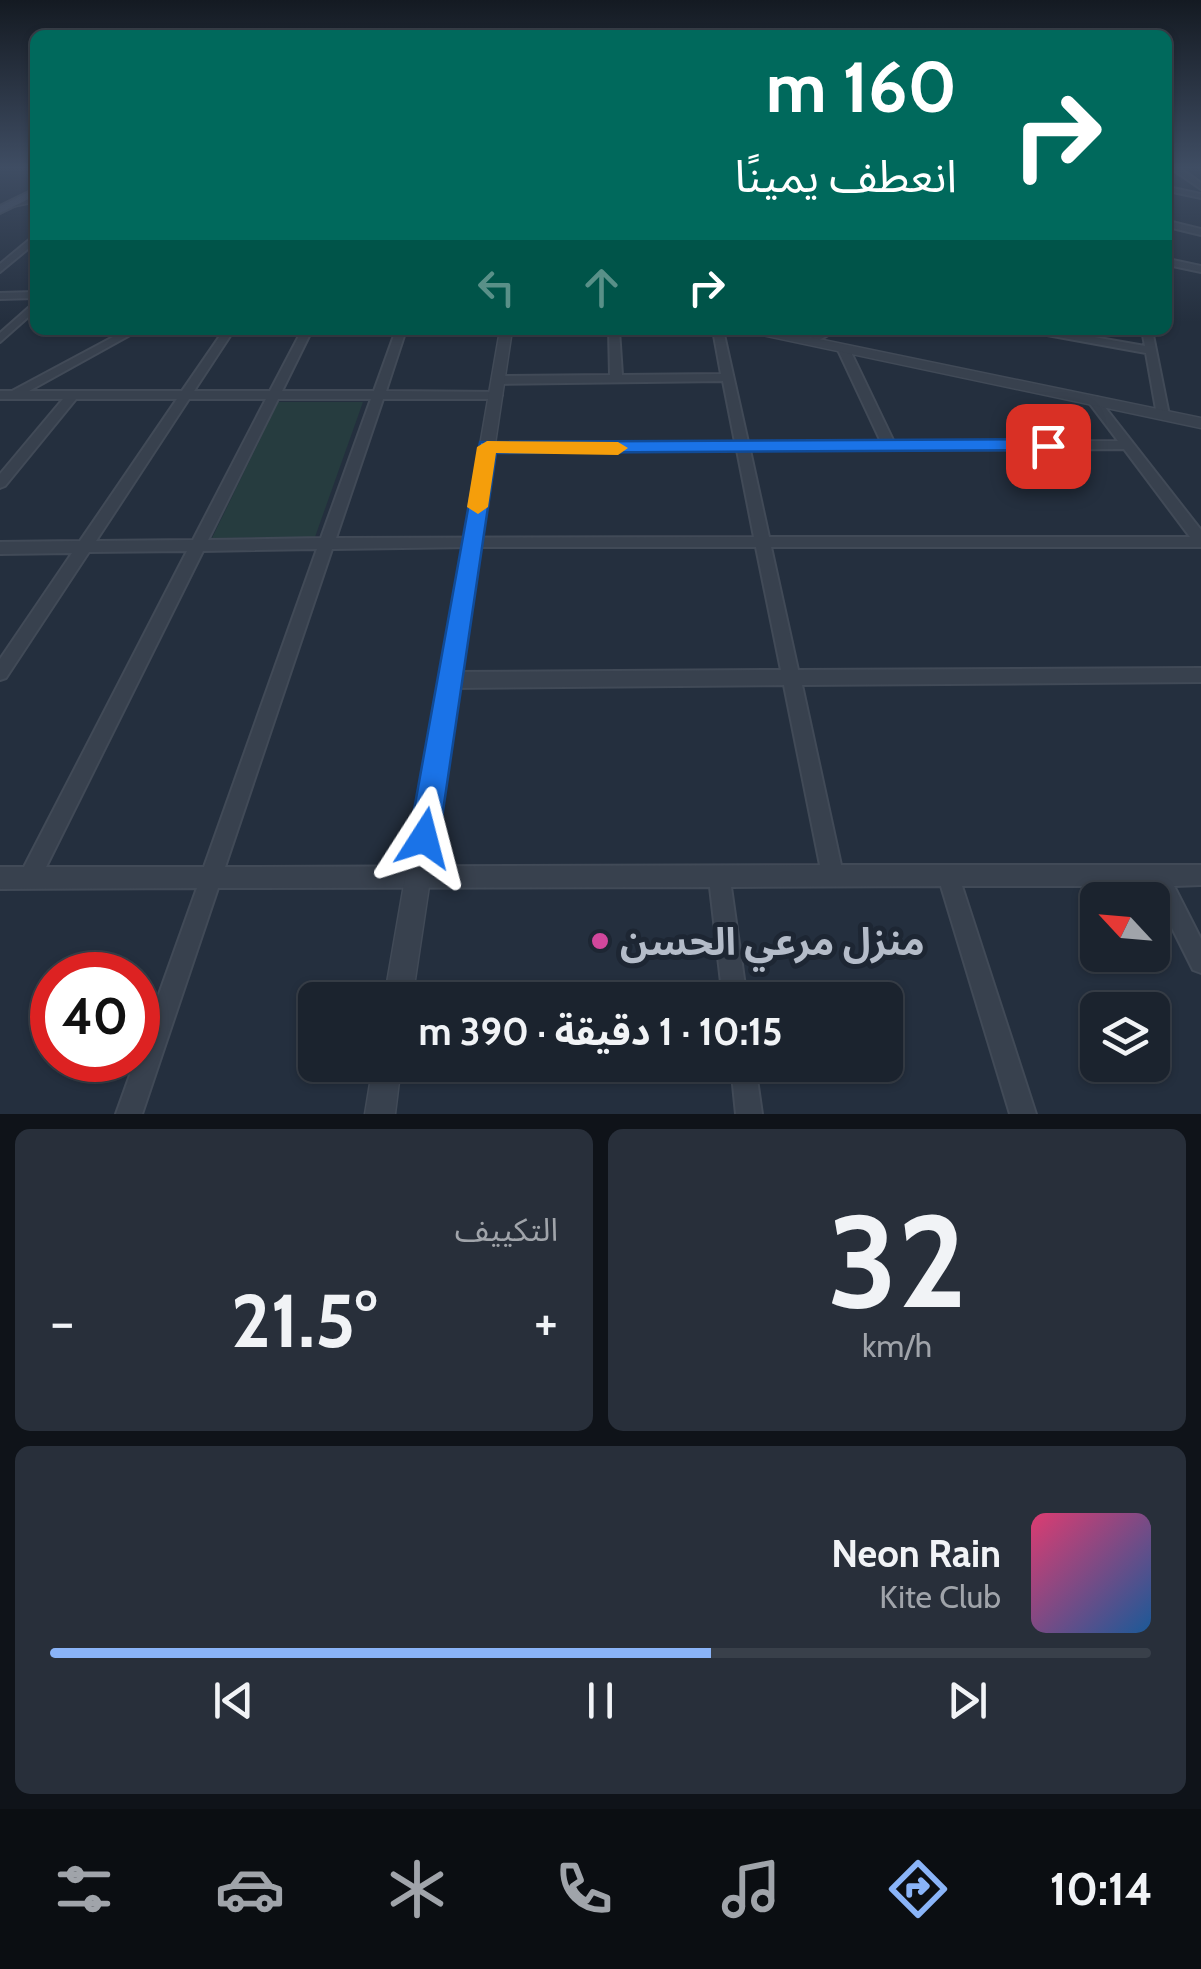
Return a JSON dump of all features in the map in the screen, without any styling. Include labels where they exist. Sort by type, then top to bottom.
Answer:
[{"type":"street","points":[[1172,225],[1201,232]]},
{"type":"street","points":[[0,269],[30,242]]},
{"type":"street","points":[[1172,263],[1201,270]]},
{"type":"street","points":[[0,296],[30,295]]},
{"type":"street","points":[[0,339],[30,311]]},
{"type":"street","points":[[82,358],[102,335]]},
{"type":"street","points":[[0,399],[125,335]]},
{"type":"street","points":[[0,674],[226,335]]},
{"type":"street","points":[[30,878],[304,335]]},
{"type":"street","points":[[129,1114],[398,335]]},
{"type":"street","points":[[401,982],[505,335]]},
{"type":"street","points":[[614,335],[616,378]]},
{"type":"street","points":[[719,335],[833,876]]},
{"type":"street","points":[[781,335],[1201,423]]},
{"type":"street","points":[[810,341],[822,335]]},
{"type":"street","points":[[1062,335],[1152,352]]},
{"type":"street","points":[[1149,335],[1163,414]]},
{"type":"street","points":[[843,348],[890,447]]},
{"type":"street","points":[[15,394],[378,396],[616,378],[728,377]]},
{"type":"street","points":[[0,483],[72,396]]},
{"type":"street","points":[[1092,400],[1201,541]]},
{"type":"street","points":[[487,447],[1127,445]]},
{"type":"street","points":[[0,548],[472,542],[1201,541]]},
{"type":"street","points":[[450,680],[1201,674]]},
{"type":"street","points":[[1157,875],[1201,962]]},
{"type":"street","points":[[0,878],[1201,875]]},
{"type":"street","points":[[719,876],[732,982]]},
{"type":"street","points":[[948,876],[1023,1114]]},
{"type":"street","points":[[380,1114],[385,1082]]},
{"type":"street","points":[[745,1082],[749,1114]]},
{"type":"green space","points":[[278,402],[363,402],[315,537],[212,538]]},
{"type":"slow traffic","points":[[478,507],[487,447],[618,448]]},
{"type":"place","name":"منزل مرعي الحسن","points":[[600,941]]},
{"type":"route","points":[[424,838],[487,447],[1048,446]]}]
